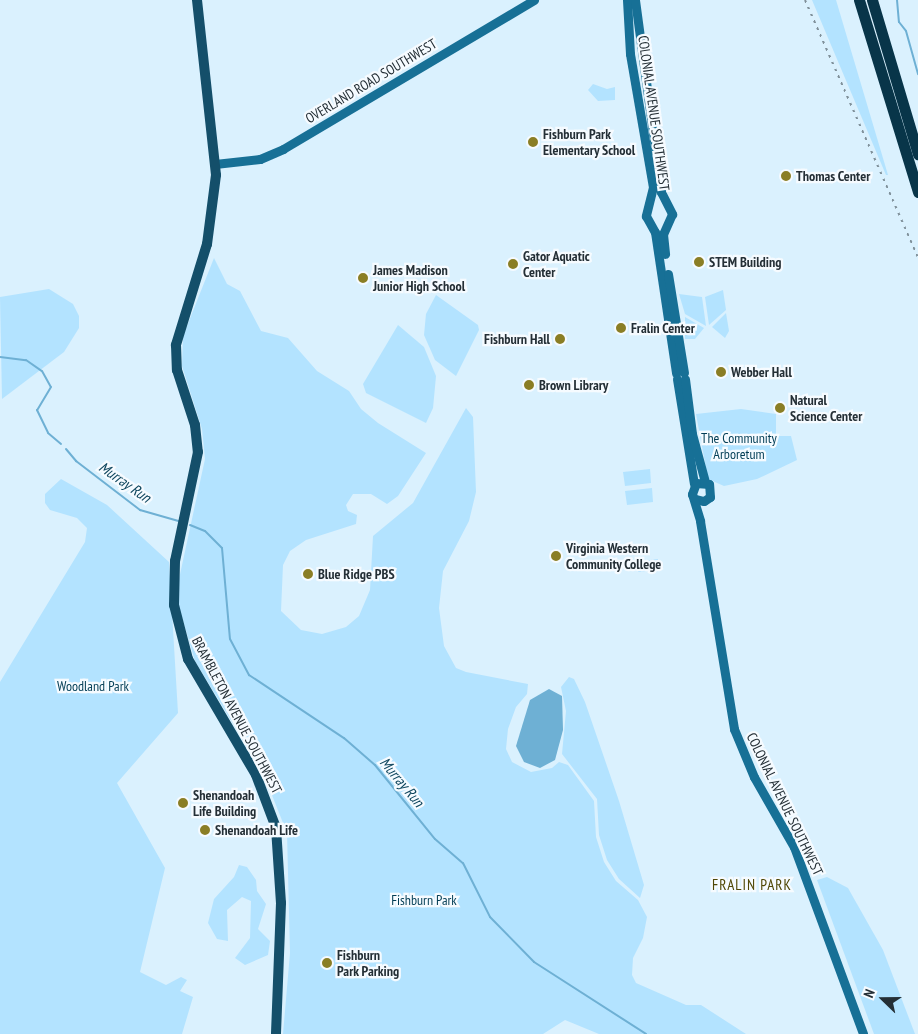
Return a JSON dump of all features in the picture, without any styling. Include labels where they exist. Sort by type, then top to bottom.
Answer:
[{"type":"highway","points":[[859,0],[918,192]]},
{"type":"highway","points":[[872,0],[918,154]]},
{"type":"main road","name":"BRAMBLETON AVENUE SOUTHWEST","points":[[197,0],[215,164],[211,226],[176,352],[198,452],[182,530],[173,589],[179,635],[188,659],[256,775],[276,828],[281,878],[276,1034]]},
{"type":"main road","name":"OVERLAND ROAD SOUTHWEST","points":[[215,164],[260,159],[283,149],[534,0]]},
{"type":"main road","name":"COLONIAL AVENUE SOUTHWEST","points":[[627,0],[630,54],[653,188],[651,204],[646,216],[654,227],[694,442],[705,482],[712,491],[700,500]]},
{"type":"main road","name":"COLONIAL AVENUE SOUTHWEST","points":[[635,0],[663,202],[672,214],[665,226],[663,243],[694,484],[692,491],[700,500],[700,521],[734,729],[754,777],[798,856],[863,1034]]},
{"type":"main road","points":[[637,18],[640,0]]},
{"type":"main road","points":[[651,204],[663,202]]},
{"type":"main road","points":[[654,227],[665,226]]},
{"type":"main road","points":[[694,484],[705,482]]},
{"type":"green space","points":[[812,0],[836,0],[888,175],[886,175]]},
{"type":"green space","points":[[593,84],[607,89],[615,87],[615,100],[598,101],[588,90]]},
{"type":"green space","name":"Fishburn Park","points":[[214,258],[227,284],[240,291],[261,331],[288,338],[317,371],[349,391],[361,409],[378,423],[426,453],[398,496],[387,504],[371,494],[353,494],[346,505],[348,511],[357,515],[356,524],[306,540],[290,551],[283,565],[281,611],[301,630],[322,634],[346,627],[359,616],[370,590],[373,536],[413,503],[466,408],[473,417],[476,492],[469,521],[443,571],[439,608],[444,646],[456,668],[466,672],[528,684],[527,694],[516,707],[508,729],[506,749],[512,762],[531,772],[552,768],[559,762],[568,765],[594,801],[596,837],[604,862],[616,881],[638,900],[647,917],[643,938],[633,958],[632,975],[636,983],[686,1005],[701,1005],[746,1034],[599,1034],[565,1020],[543,1034],[283,1034],[290,953],[287,833],[264,775],[195,661],[178,604],[179,579],[205,459],[202,429],[182,366],[183,336]]},
{"type":"green space","points":[[49,289],[73,304],[79,316],[79,328],[64,352],[2,399],[0,297]]},
{"type":"green space","points":[[723,290],[726,310],[709,325],[705,297]]},
{"type":"green space","points":[[679,294],[702,297],[706,326],[685,314]]},
{"type":"green space","points":[[436,295],[478,325],[479,330],[456,376],[435,360],[424,335],[426,314]]},
{"type":"green space","points":[[726,313],[729,331],[725,338],[712,327]]},
{"type":"green space","points":[[685,317],[704,328],[695,339],[685,339]]},
{"type":"green space","points":[[398,325],[424,347],[436,376],[433,408],[426,423],[366,393],[363,384]]},
{"type":"green space","name":"The Community Arboretum","points":[[741,409],[776,414],[776,436],[791,436],[797,460],[757,479],[724,486],[708,479],[696,414]]},
{"type":"green space","points":[[650,469],[651,483],[625,486],[623,472]]},
{"type":"green space","name":"Woodland Park","points":[[61,479],[107,505],[169,562],[178,713],[117,783],[165,868],[140,972],[166,985],[181,977],[187,980],[180,991],[193,997],[182,1034],[0,1034],[0,682],[85,542],[87,528],[77,518],[50,510],[45,503],[45,494]]},
{"type":"green space","points":[[652,488],[653,502],[627,505],[625,491]]},
{"type":"green space","points":[[658,559],[660,569],[638,572],[636,562]]},
{"type":"green space","points":[[569,677],[574,679],[585,702],[619,801],[644,885],[640,898],[619,879],[607,860],[599,835],[597,799],[562,754],[566,711],[561,687]]},
{"type":"green space","points":[[239,865],[247,867],[256,880],[257,891],[266,904],[258,929],[270,941],[268,955],[245,965],[235,958],[250,938],[251,901],[242,897],[227,910],[228,941],[217,939],[208,923],[214,899],[234,877]]},
{"type":"green space","points":[[827,877],[848,888],[883,950],[915,1034],[874,1034],[817,880]]},
{"type":"shaded area","points":[[549,689],[562,696],[563,730],[555,760],[540,768],[524,762],[516,746],[530,700]]},
{"type":"waterway","points":[[897,0],[899,22],[906,31],[918,74]]},
{"type":"waterway","name":"Murray Run","points":[[0,357],[26,360],[42,371],[51,387],[37,410],[48,433],[61,444]]},
{"type":"waterway","name":"Murray Run","points":[[66,449],[76,461],[140,510],[178,521]]},
{"type":"waterway","name":"Murray Run","points":[[190,525],[205,531],[222,548],[230,639],[249,675],[344,738],[375,765],[435,839],[463,863],[490,917],[534,962],[646,1034]]},
{"type":"railway","points":[[805,0],[918,257]]},
{"type":"place","name":"Fishburn Park Elementary School","points":[[533,142]]},
{"type":"place","name":"Thomas Center","points":[[786,176]]},
{"type":"place","name":"STEM Building","points":[[699,262]]},
{"type":"place","name":"Gator Aquatic Center","points":[[513,264]]},
{"type":"place","name":"James Madison Junior High School","points":[[363,278]]},
{"type":"place","name":"Fralin Center","points":[[621,328]]},
{"type":"place","name":"Fishburn Hall","points":[[560,339]]},
{"type":"place","name":"Webber Hall","points":[[721,372]]},
{"type":"place","name":"Brown Library","points":[[529,385]]},
{"type":"place","name":"Natural Science Center","points":[[780,408]]},
{"type":"place","name":"Virginia Western Community College","points":[[556,556]]},
{"type":"place","name":"Blue Ridge PBS","points":[[308,574]]},
{"type":"place","name":"Shenandoah Life Building","points":[[183,803]]},
{"type":"place","name":"Shenandoah Life","points":[[205,830]]},
{"type":"place","name":"Fishburn Park Parking","points":[[327,963]]},
{"type":"district","name":"FRALIN PARK","points":[[752,885]]}]
